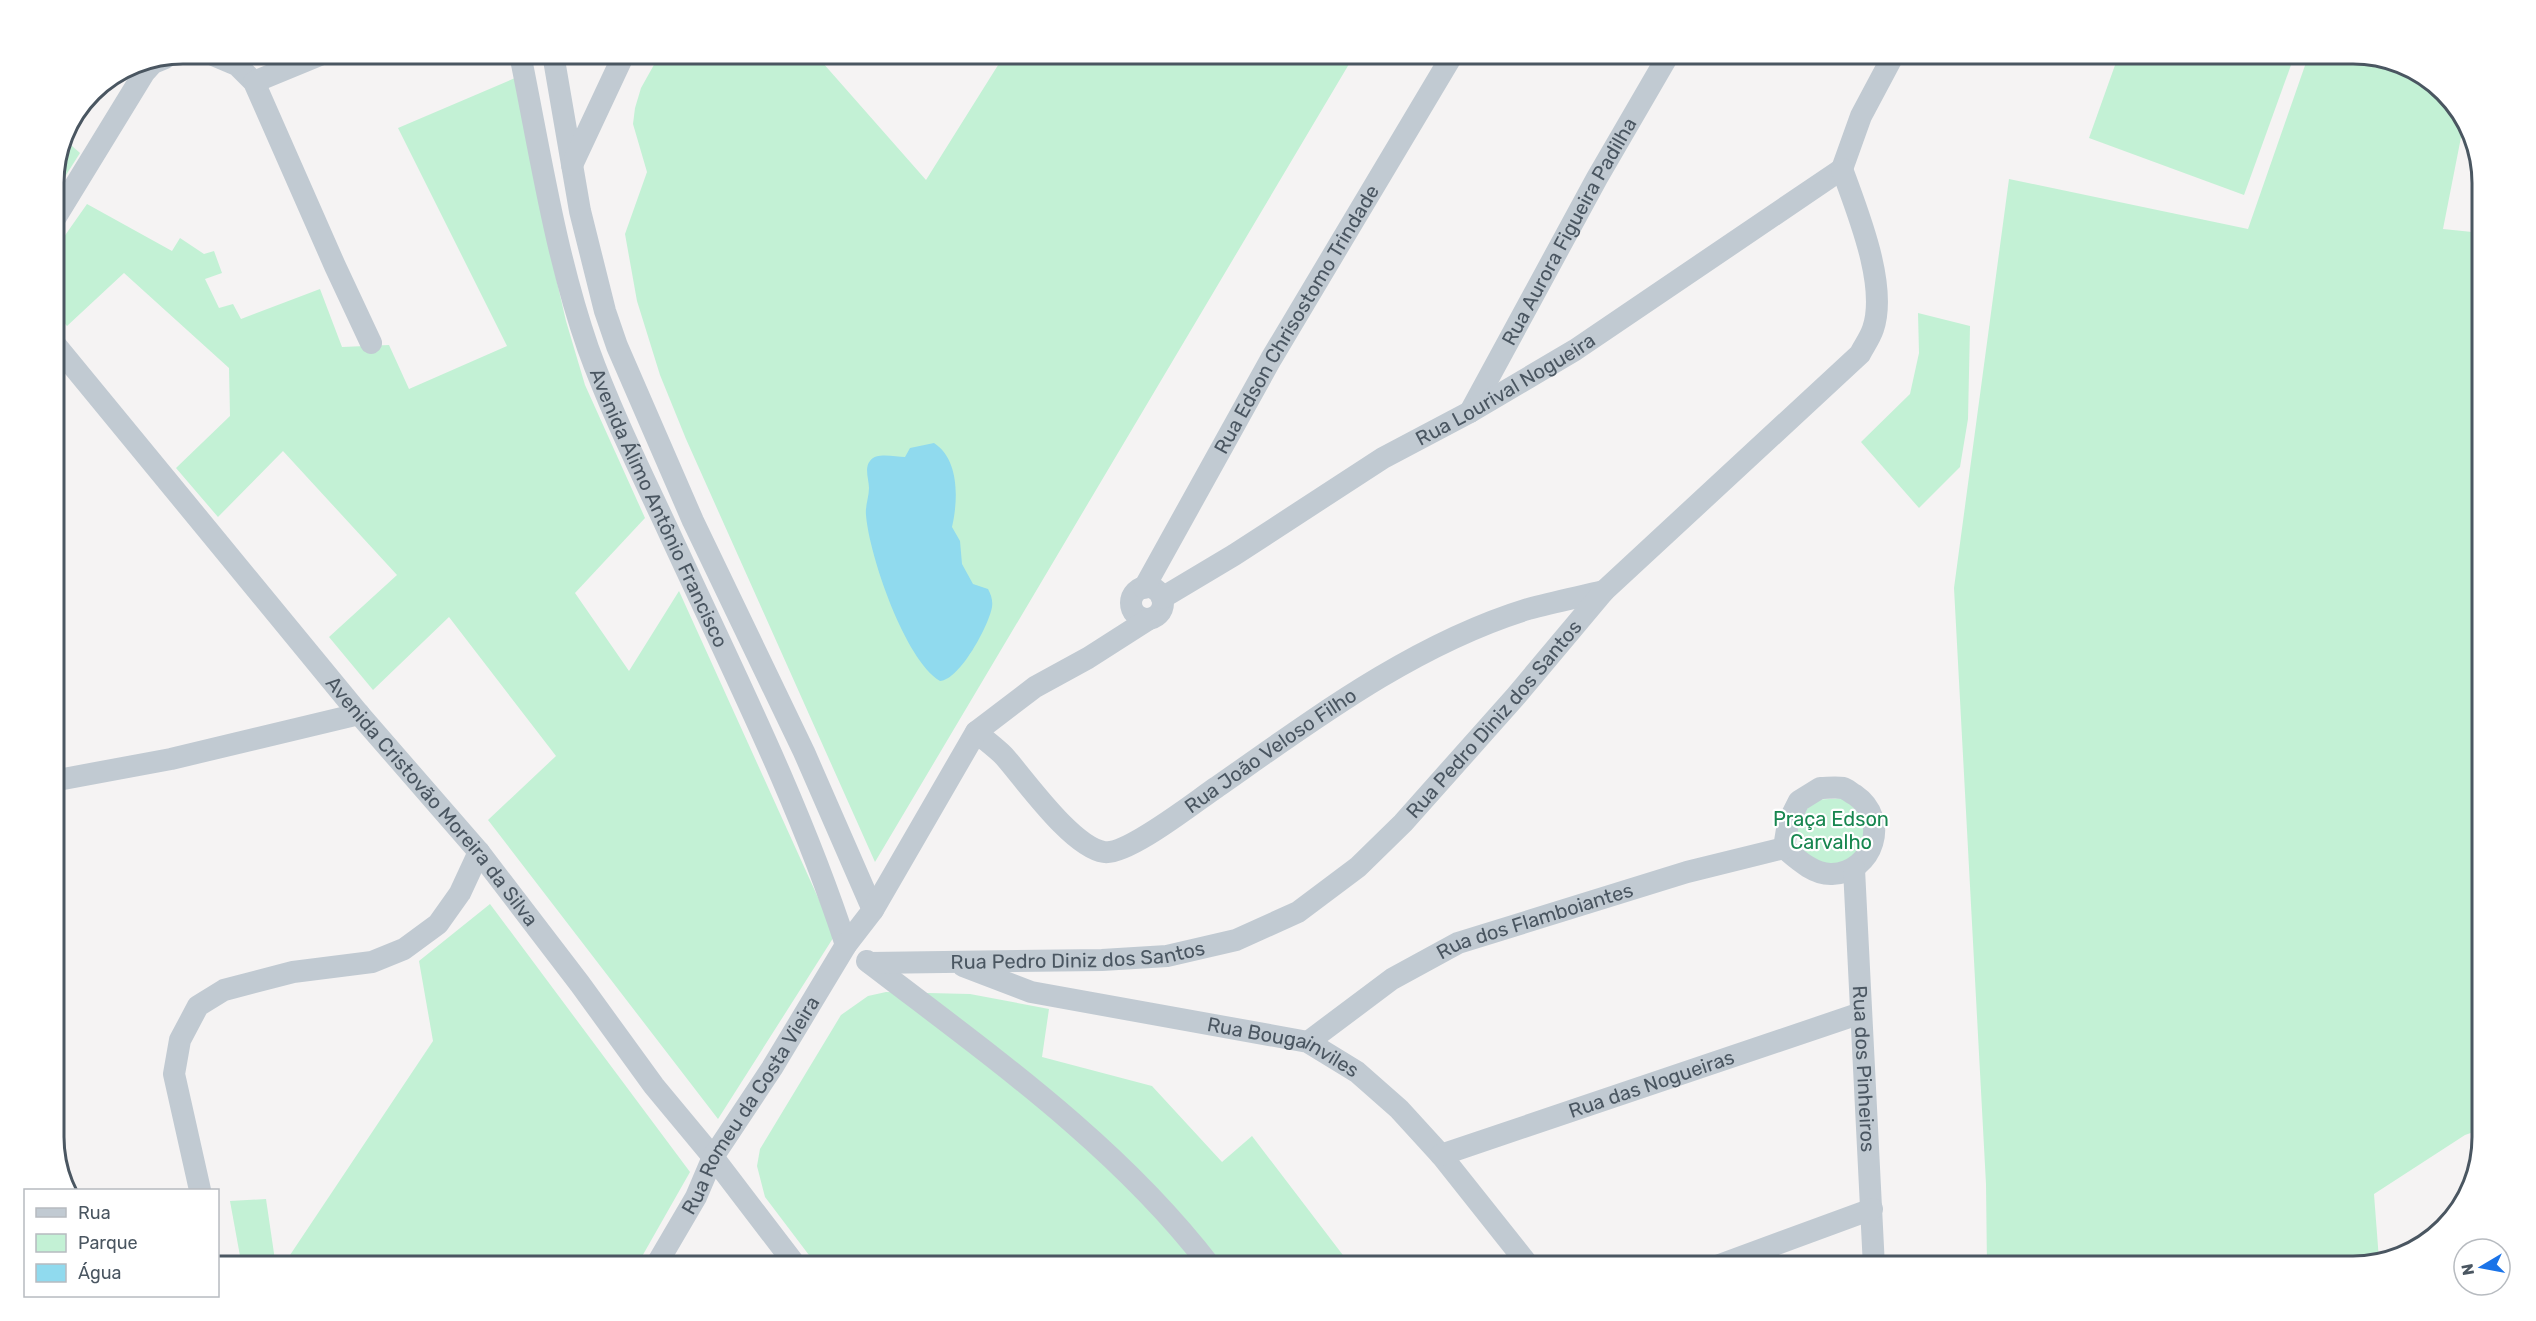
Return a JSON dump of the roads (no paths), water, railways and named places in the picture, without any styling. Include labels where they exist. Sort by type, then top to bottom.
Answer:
[{"type":"street","points":[[235,64],[254,82],[334,266],[371,343]]},
{"type":"street","points":[[254,82],[298,64]]},
{"type":"street","name":"Avenida Álimo Antônio Francisco","points":[[522,64],[560,247],[588,348],[628,443],[762,734],[816,859],[846,945]]},
{"type":"street","name":"Avenida Álimo Antônio Francisco","points":[[555,64],[572,165],[592,260],[617,346],[684,500],[804,752],[873,910]]},
{"type":"street","points":[[572,165],[619,64]]},
{"type":"street","name":"Rua Edson Chrisostomo Trindade","points":[[1146,595],[1271,359],[1447,64]]},
{"type":"street","name":"Rua Aurora Figueira Padilha","points":[[1470,412],[1597,178],[1663,64]]},
{"type":"street","points":[[1842,169],[1861,116],[1889,64]]},
{"type":"street","points":[[65,201],[139,74]]},
{"type":"street","name":"Rua Lourival Nogueira","points":[[1146,595],[1234,555],[1383,458],[1470,412],[1575,350],[1842,169]]},
{"type":"street","name":"Rua Pedro Diniz dos Santos","points":[[870,963],[1102,960],[1167,956],[1236,940],[1298,912],[1358,867],[1403,823],[1516,696],[1604,591],[1860,354],[1874,329],[1877,297],[1871,255],[1842,169]]},
{"type":"street","name":"Avenida Cristovão Moreira da Silva","points":[[65,357],[359,714],[479,852],[580,984],[654,1086],[713,1157],[789,1256]]},
{"type":"street","name":"Rua João Veloso Filho","points":[[976,732],[1002,755],[1032,792],[1079,840],[1095,850],[1106,853],[1120,850],[1168,821],[1349,696],[1426,652],[1527,610],[1604,591]]},
{"type":"street","points":[[976,732],[1035,687],[1088,658],[1159,614],[1163,607],[1146,595],[1088,658]]},
{"type":"street","points":[[65,777],[171,759],[359,714]]},
{"type":"street","name":"Rua Romeu da Costa Vieira","points":[[661,1256],[696,1197],[713,1157],[772,1068],[846,945],[873,910],[976,732]]},
{"type":"street","points":[[1820,788],[1845,788],[1866,802],[1875,825],[1871,850],[1854,868],[1830,875],[1807,867],[1784,848],[1788,823],[1799,801],[1820,788]]},
{"type":"street","name":"Rua dos Flamboiantes","points":[[1308,1042],[1392,979],[1458,944],[1687,872],[1784,848]]},
{"type":"street","points":[[201,1189],[174,1074],[180,1040],[198,1006],[224,990],[234,987],[294,972],[372,962],[404,949],[438,924],[460,893],[479,852]]},
{"type":"street","name":"Rua dos Pinheiros","points":[[1854,868],[1874,1256]]},
{"type":"street","points":[[846,945],[1057,1108],[1148,1193],[1202,1256]]},
{"type":"street","name":"Rua Bougainviles","points":[[954,963],[1031,992],[1308,1042],[1357,1072],[1399,1109],[1441,1155],[1521,1256]]},
{"type":"street","name":"Rua das Nogueiras","points":[[1441,1155],[1861,1013]]},
{"type":"street","points":[[1744,1256],[1872,1209]]},
{"type":"water","points":[[934,443],[942,450],[953,470],[956,493],[952,527],[960,541],[962,564],[973,584],[988,589],[992,602],[990,615],[980,638],[956,672],[940,681],[914,652],[891,605],[874,555],[866,512],[869,488],[867,467],[870,461],[881,456],[905,457],[910,448]]},
{"type":"park label","name":"Praça Edson Carvalho","points":[[1831,830]]}]
